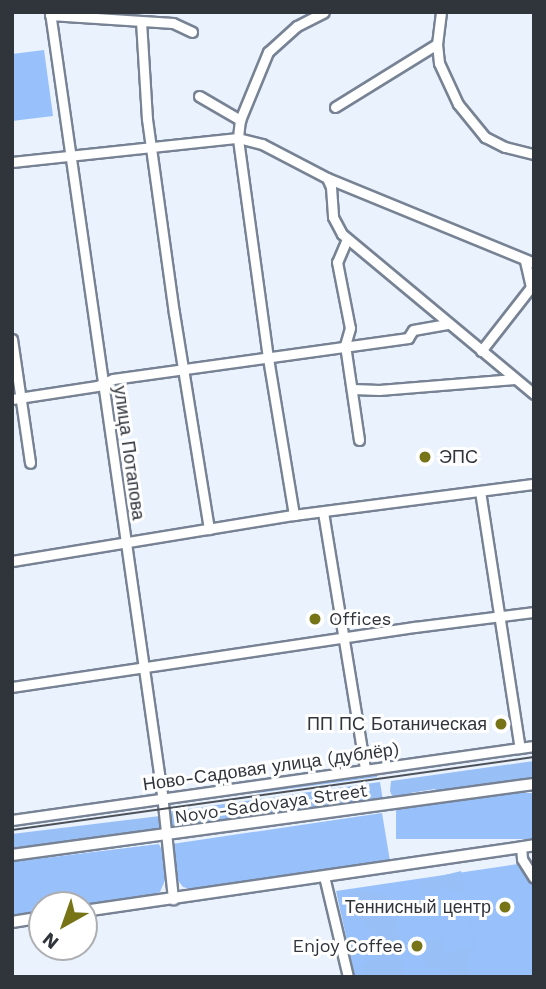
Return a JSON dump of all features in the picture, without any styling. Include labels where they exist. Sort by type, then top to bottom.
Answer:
[{"type":"main road","name":"Novo-Sadovaya Street","points":[[12,855],[534,784]]},
{"type":"main road","points":[[98,909],[534,845]]},
{"type":"street","points":[[294,515],[268,358],[238,138],[240,120],[268,52],[297,26],[324,12]]},
{"type":"street","points":[[441,12],[437,44],[439,63],[446,83],[471,124],[485,137],[505,147],[534,154]]},
{"type":"street","points":[[50,14],[173,23],[192,32]]},
{"type":"street","name":"улица Потапова","points":[[50,14],[162,798],[173,899]]},
{"type":"street","points":[[141,21],[147,118],[209,529]]},
{"type":"street","points":[[335,107],[437,44]]},
{"type":"street","points":[[199,96],[240,120]]},
{"type":"street","points":[[12,162],[238,138],[262,144],[327,178],[530,262],[533,286],[481,351]]},
{"type":"street","points":[[327,178],[331,187],[335,222],[347,239],[534,394]]},
{"type":"street","points":[[347,239],[337,262],[350,328],[345,345],[359,440]]},
{"type":"street","points":[[17,398],[345,345],[408,338],[413,330],[448,324]]},
{"type":"street","points":[[12,338],[17,398],[30,463]]},
{"type":"street","points":[[353,389],[379,390],[515,379]]},
{"type":"street","points":[[12,561],[125,540],[294,515],[534,484]]},
{"type":"street","points":[[480,491],[502,617],[520,748]]},
{"type":"street","points":[[323,512],[365,769]]},
{"type":"street","points":[[12,687],[534,612]]},
{"type":"street","name":"Ново-Садовая улица (дублёр)","points":[[12,820],[534,746]]},
{"type":"street","points":[[521,847],[522,859],[534,878]]},
{"type":"street","points":[[324,876],[348,977]]},
{"type":"shaded area","points":[[44,50],[53,116],[12,121],[12,54]]},
{"type":"shaded area","points":[[534,761],[534,780],[436,793],[435,789],[392,796],[390,791],[391,781]]},
{"type":"shaded area","points":[[376,773],[377,777],[258,793],[259,788]]},
{"type":"shaded area","points":[[380,782],[383,801],[176,829],[168,821],[166,812]]},
{"type":"shaded area","points":[[396,793],[534,793],[534,839],[396,839]]},
{"type":"shaded area","points":[[382,813],[390,861],[195,890],[183,887],[174,875],[168,851],[172,844]]},
{"type":"shaded area","points":[[160,816],[161,825],[156,831],[12,852],[12,834]]},
{"type":"shaded area","points":[[159,844],[166,860],[166,878],[160,892],[148,897],[98,904],[98,891],[28,891],[28,914],[12,917],[12,862]]},
{"type":"shaded area","points":[[518,864],[534,886],[534,977],[355,977],[336,891]]},
{"type":"shaded area","points":[[461,871],[475,947],[466,962],[472,977],[453,977],[443,968],[426,968],[420,950],[421,942],[441,938],[444,953],[474,947],[464,894],[445,887],[426,898],[417,882]]},
{"type":"shaded area","points":[[356,889],[387,896],[395,907],[404,977],[364,977],[361,966],[373,957],[376,941],[360,919],[356,897],[345,895]]},
{"type":"tram line","points":[[12,830],[534,757]]},
{"type":"place","name":"ЭПС","points":[[425,457]]},
{"type":"place","name":"Offices","points":[[315,619]]},
{"type":"place","name":"ПП ПС Ботаническая","points":[[501,724]]},
{"type":"place","name":"Теннисный центр","points":[[505,907]]},
{"type":"place","name":"Enjoy Coffee","points":[[417,946]]}]
